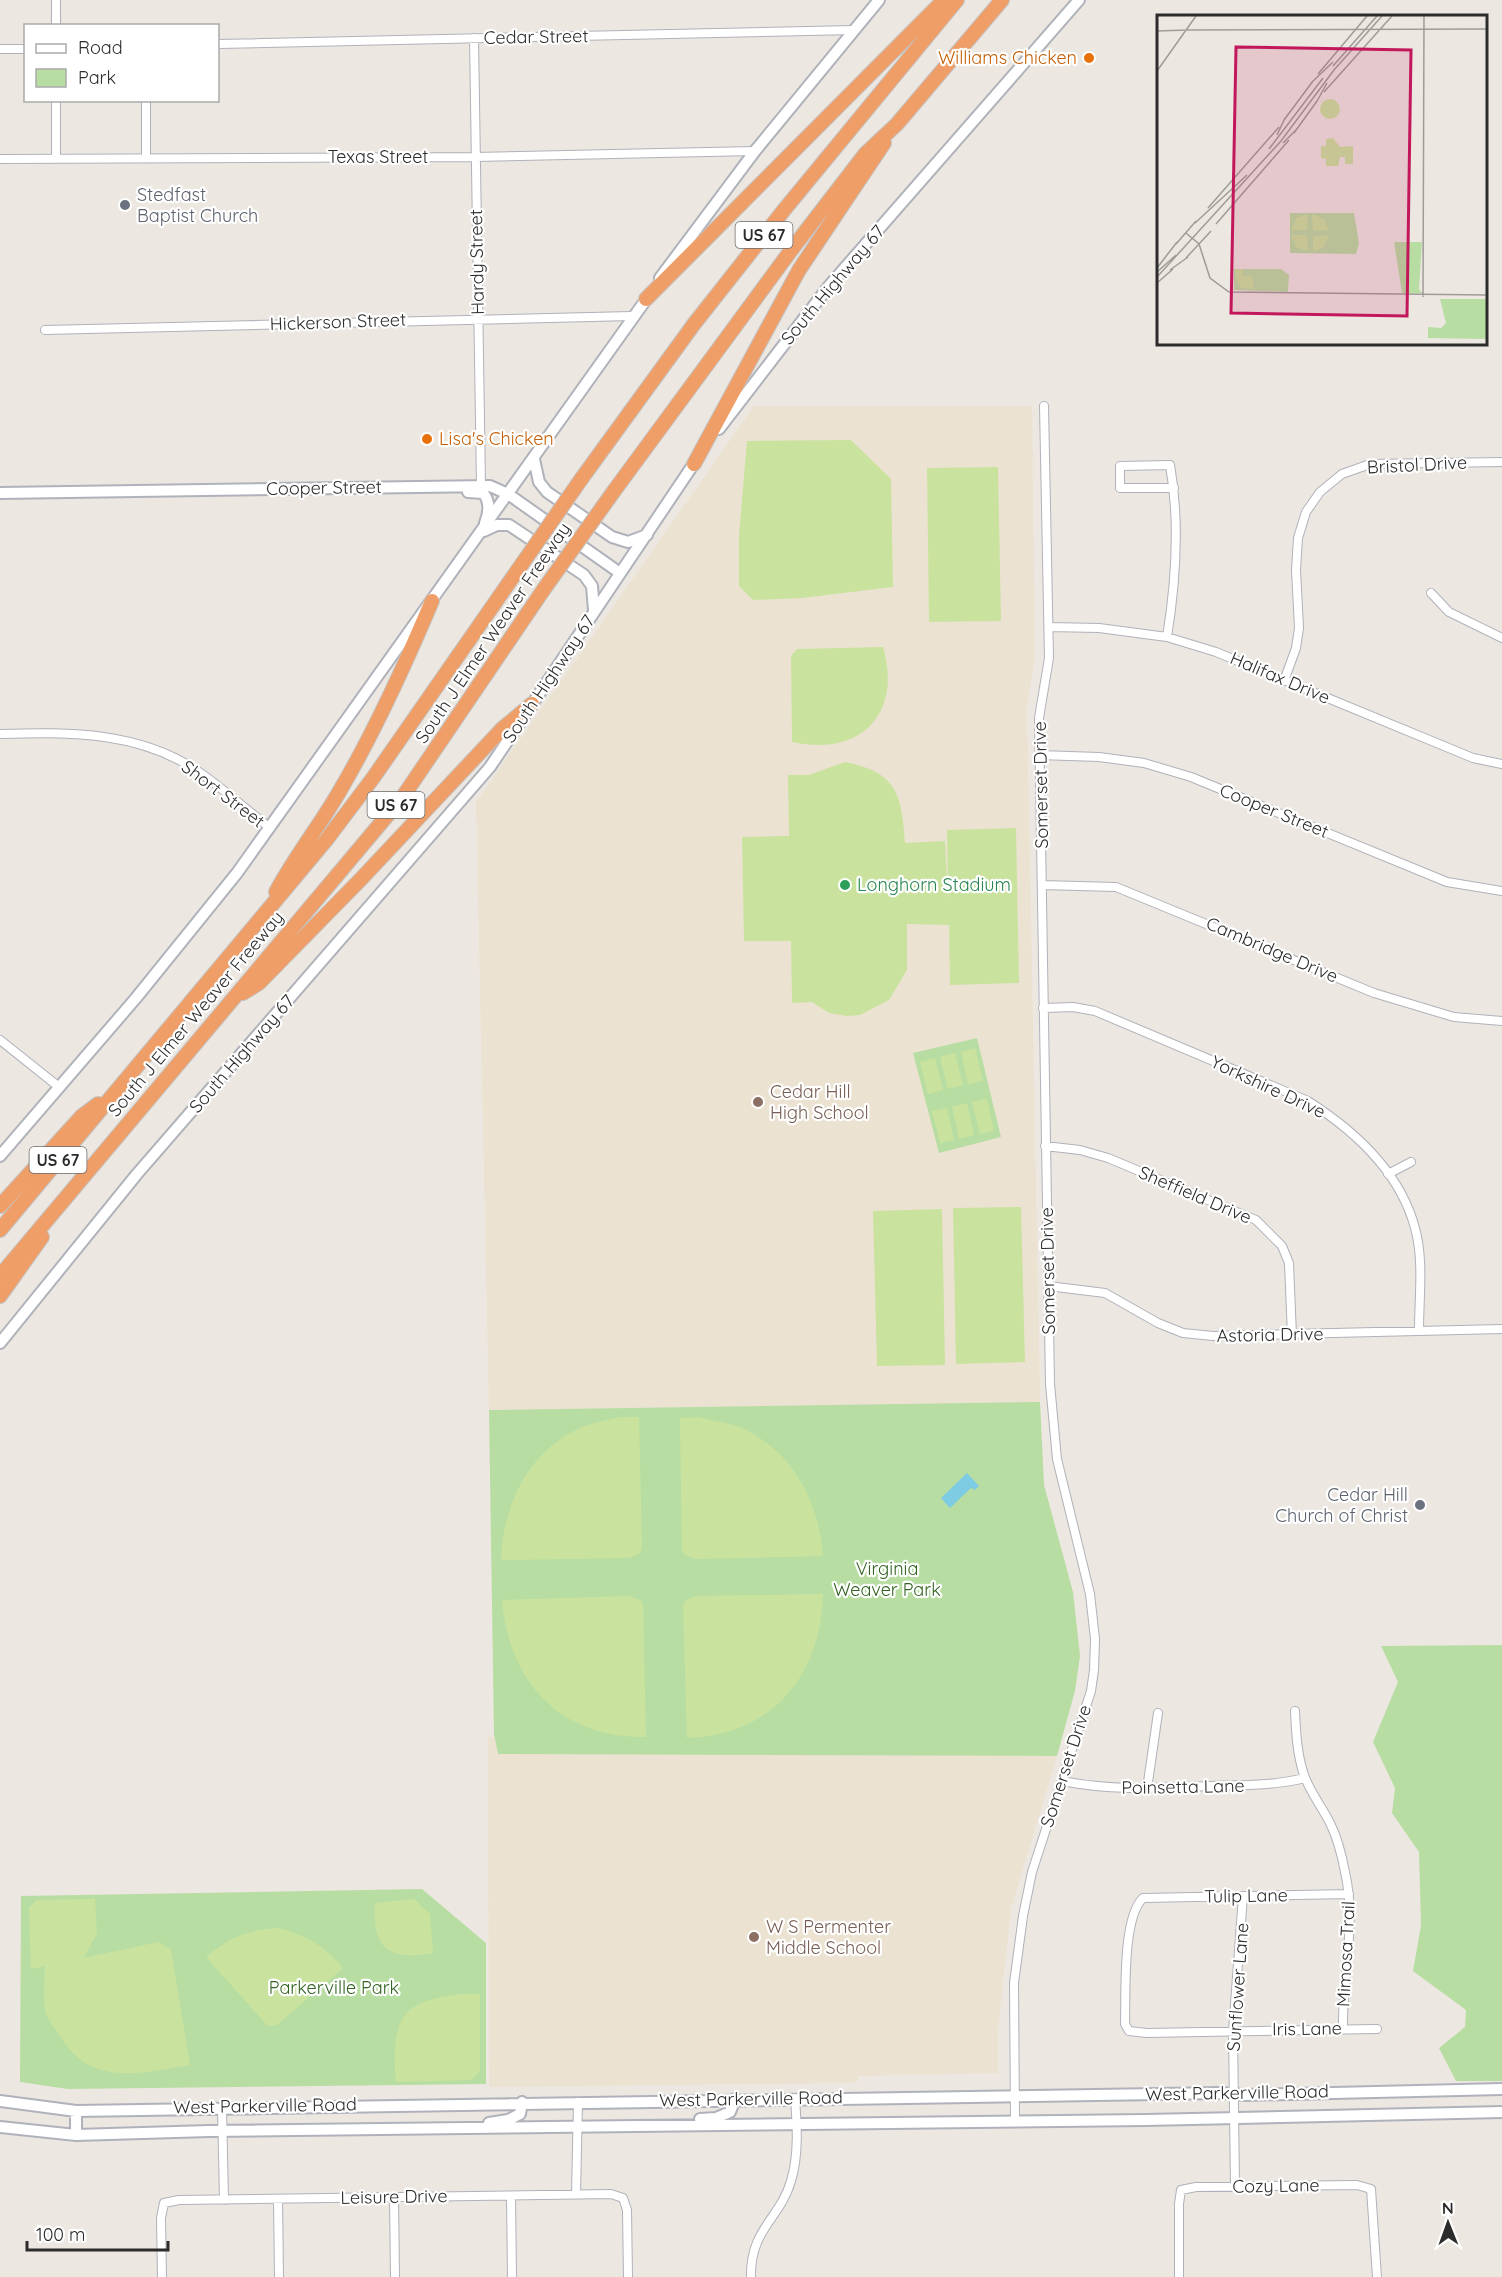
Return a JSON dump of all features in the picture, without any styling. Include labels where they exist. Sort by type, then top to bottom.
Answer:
[{"type":"highway","points":[[646,299],[944,0]]},
{"type":"highway","name":"South J Elmer Weaver Freeway","points":[[0,1230],[259,923],[373,778],[582,478],[694,324],[784,210],[957,0]]},
{"type":"highway","name":"South J Elmer Weaver Freeway","points":[[0,1276],[402,798],[614,491],[792,249],[866,153],[897,124],[1002,0]]},
{"type":"highway","points":[[694,464],[799,270],[897,124]]},
{"type":"highway","points":[[259,923],[284,877],[341,789],[398,682],[432,601]]},
{"type":"highway","points":[[227,1005],[259,982],[502,729],[532,704]]},
{"type":"highway","points":[[0,1206],[82,1116],[116,1091]]},
{"type":"highway","points":[[0,1296],[46,1232],[59,1204]]},
{"type":"main road","points":[[0,1156],[202,918],[270,828],[482,532],[632,316],[755,151],[879,0]]},
{"type":"main road","name":"South Highway 67","points":[[0,1343],[137,1174],[490,767],[594,610],[750,386],[829,286],[1079,0]]},
{"type":"main road","points":[[534,459],[542,487],[612,537],[628,542],[647,535]]},
{"type":"main road","name":"Cooper Street","points":[[0,493],[481,485],[497,488],[508,494],[620,573]]},
{"type":"main road","points":[[411,487],[429,492],[483,494],[487,498],[489,510],[482,532]]},
{"type":"main road","points":[[482,532],[497,525],[509,525],[584,575],[592,586],[594,610]]},
{"type":"main road","name":"West Parkerville Road","points":[[0,2101],[76,2111],[522,2102],[1502,2089]]},
{"type":"main road","points":[[646,2126],[716,2118],[730,2112],[735,2099]]},
{"type":"main road","points":[[441,2129],[508,2120],[520,2114],[522,2102]]},
{"type":"main road","points":[[76,2111],[76,2135]]},
{"type":"main road","name":"West Parkerville Road","points":[[0,2127],[76,2135],[1502,2112]]},
{"type":"street","points":[[56,0],[56,24]]},
{"type":"street","name":"Cedar Street","points":[[219,44],[854,30]]},
{"type":"street","name":"Hardy Street","points":[[474,38],[481,485]]},
{"type":"street","points":[[0,50],[24,49]]},
{"type":"street","points":[[56,102],[56,158]]},
{"type":"street","points":[[146,102],[146,157]]},
{"type":"street","name":"Texas Street","points":[[0,159],[475,157],[755,151]]},
{"type":"street","name":"Hickerson Street","points":[[45,330],[632,316]]},
{"type":"street","name":"Somerset Drive","points":[[1015,2120],[1014,1983],[1020,1936],[1032,1872],[1091,1690],[1095,1639],[1090,1594],[1057,1459],[1050,1384],[1039,755],[1039,718],[1049,658],[1050,627],[1044,406]]},
{"type":"street","name":"Bristol Drive","points":[[1284,681],[1296,648],[1299,628],[1296,570],[1298,538],[1306,512],[1320,492],[1342,474],[1370,464],[1502,462]]},
{"type":"street","points":[[1167,637],[1175,582],[1174,488],[1170,465],[1120,466],[1120,488],[1174,488]]},
{"type":"street","points":[[1431,593],[1449,612],[1502,638]]},
{"type":"street","name":"Halifax Drive","points":[[1050,627],[1099,628],[1167,637],[1216,652],[1473,758],[1502,764]]},
{"type":"street","name":"Short Street","points":[[0,734],[82,733],[109,736],[144,746],[177,759],[201,774],[270,828]]},
{"type":"street","name":"Cooper Street","points":[[1039,755],[1099,757],[1144,763],[1191,777],[1447,882],[1502,891]]},
{"type":"street","name":"Cambridge Drive","points":[[1042,885],[1116,887],[1374,993],[1454,1017],[1502,1021]]},
{"type":"street","name":"Yorkshire Drive","points":[[1043,1008],[1073,1007],[1095,1011],[1308,1101],[1340,1122],[1361,1140],[1388,1174],[1405,1202],[1415,1228],[1419,1252],[1419,1330]]},
{"type":"street","points":[[0,1040],[58,1087]]},
{"type":"street","name":"Sheffield Drive","points":[[1045,1146],[1080,1150],[1108,1158],[1256,1220],[1282,1246],[1289,1263],[1292,1336]]},
{"type":"street","points":[[1388,1174],[1411,1162]]},
{"type":"street","name":"Astoria Drive","points":[[1048,1286],[1105,1293],[1158,1323],[1184,1333],[1213,1336],[1292,1336],[1502,1329]]},
{"type":"street","name":"Mimosa Trail","points":[[1295,1711],[1298,1756],[1305,1778],[1332,1826],[1349,1894],[1350,1921],[1342,1999],[1343,2028]]},
{"type":"street","points":[[1147,1789],[1158,1713]]},
{"type":"street","name":"Poinsetta Lane","points":[[1062,1781],[1103,1789],[1147,1789],[1279,1784],[1305,1778]]},
{"type":"street","name":"Tulip Lane","points":[[1129,2031],[1125,2024],[1126,1969],[1134,1911],[1143,1898],[1349,1894]]},
{"type":"street","name":"Sunflower Lane","points":[[1235,2187],[1233,2031],[1243,1896]]},
{"type":"street","name":"Iris Lane","points":[[1129,2031],[1147,2033],[1377,2029]]},
{"type":"street","points":[[752,2277],[755,2248],[762,2229],[791,2182],[797,2124],[795,2098]]},
{"type":"street","points":[[576,2194],[575,2140],[578,2127],[578,2102]]},
{"type":"street","points":[[222,2108],[224,2200]]},
{"type":"street","name":"Cozy Lane","points":[[1179,2277],[1181,2190],[1357,2185],[1371,2189],[1377,2277]]},
{"type":"street","name":"Leisure Drive","points":[[162,2277],[161,2218],[164,2203],[179,2200],[611,2194],[623,2198],[627,2210],[628,2277]]},
{"type":"street","points":[[511,2196],[512,2277]]},
{"type":"street","points":[[394,2197],[395,2277]]},
{"type":"street","points":[[278,2199],[279,2277]]},
{"type":"shaded area","name":"Cedar Hill High School","points":[[754,406],[1032,406],[1035,659],[1027,705],[1040,1402],[489,1410],[476,802]]},
{"type":"shaded area","name":"W S Permenter Middle School","points":[[488,1737],[944,1738],[944,1755],[1057,1756],[1011,1909],[998,2031],[998,2073],[858,2076],[858,2081],[851,2083],[489,2087]]},
{"type":"green space","points":[[851,440],[891,479],[893,587],[802,598],[753,600],[739,586],[739,535],[747,441]]},
{"type":"green space","points":[[998,467],[1001,621],[929,622],[927,468]]},
{"type":"green space","points":[[883,647],[888,671],[887,693],[881,711],[870,726],[856,736],[837,743],[816,745],[792,742],[791,656],[797,649]]},
{"type":"green space","name":"Longhorn Stadium","points":[[845,762],[876,772],[893,788],[902,812],[905,843],[945,841],[948,902],[947,830],[1016,828],[1019,983],[950,985],[949,925],[907,924],[907,970],[889,1000],[860,1015],[847,1016],[829,1013],[812,1002],[792,1003],[791,941],[744,941],[742,837],[789,836],[788,775],[809,775]]},
{"type":"green space","points":[[977,1038],[1001,1137],[939,1153],[913,1053]]},
{"type":"green space","points":[[975,1048],[983,1081],[968,1084],[961,1052]]},
{"type":"green space","points":[[955,1053],[963,1085],[948,1089],[940,1057]]},
{"type":"green space","points":[[935,1058],[943,1090],[928,1094],[920,1062]]},
{"type":"green space","points":[[987,1099],[994,1131],[980,1134],[972,1102]]},
{"type":"green space","points":[[967,1103],[974,1135],[959,1139],[952,1107]]},
{"type":"green space","points":[[947,1108],[954,1140],[940,1143],[932,1111]]},
{"type":"green space","points":[[1021,1207],[1025,1362],[956,1364],[953,1208]]},
{"type":"green space","points":[[942,1209],[945,1365],[877,1366],[873,1211]]},
{"type":"green space","name":"Virginia Weaver Park","points":[[1040,1402],[1044,1485],[1073,1592],[1080,1656],[1075,1691],[1057,1756],[498,1754],[494,1734],[489,1410]]},
{"type":"green space","points":[[620,1417],[639,1417],[642,1549],[639,1554],[628,1558],[501,1560],[512,1502],[520,1484],[543,1453],[576,1430]]},
{"type":"green space","points":[[699,1417],[744,1429],[762,1439],[790,1466],[801,1482],[816,1517],[823,1556],[696,1559],[685,1555],[682,1551],[680,1418]]},
{"type":"green space","points":[[823,1594],[820,1624],[813,1651],[802,1675],[786,1696],[767,1713],[744,1726],[717,1734],[687,1738],[683,1605],[685,1601],[696,1596]]},
{"type":"green space","points":[[629,1596],[640,1600],[643,1604],[646,1737],[615,1735],[588,1728],[564,1716],[544,1700],[528,1680],[515,1656],[502,1600]]},
{"type":"green space","points":[[1502,1645],[1502,2081],[1456,2081],[1439,2048],[1465,2027],[1466,2010],[1413,1971],[1421,1925],[1419,1852],[1392,1813],[1395,1788],[1373,1742],[1398,1682],[1381,1646]]},
{"type":"green space","name":"Parkerville Park","points":[[422,1889],[486,1943],[486,2084],[68,2089],[20,2082],[21,1896]]},
{"type":"green space","points":[[95,1899],[97,1934],[83,1958],[159,1942],[171,1950],[190,2065],[133,2073],[116,2073],[99,2069],[84,2062],[70,2050],[50,2021],[44,2003],[45,1966],[31,1969],[29,1908],[37,1900]]},
{"type":"green space","points":[[414,1899],[430,1914],[433,1953],[405,1955],[395,1953],[380,1941],[375,1919],[375,1903]]},
{"type":"green space","points":[[277,1928],[313,1942],[343,1968],[277,2025],[268,2026],[206,1957],[239,1936]]},
{"type":"green space","points":[[460,1994],[480,1994],[480,2071],[471,2080],[396,2082],[396,2041],[401,2021],[414,2007],[436,1998]]},
{"type":"water","points":[[967,1473],[979,1486],[975,1490],[971,1488],[950,1508],[941,1498]]},
{"type":"place","name":"Williams Chicken","points":[[1089,58]]},
{"type":"place","name":"Stedfast Baptist Church","points":[[125,205]]},
{"type":"place","name":"Lisa's Chicken","points":[[427,439]]},
{"type":"place","name":"Longhorn Stadium","points":[[845,885]]},
{"type":"place","name":"Cedar Hill High School","points":[[758,1102]]},
{"type":"place","name":"Cedar Hill Church of Christ","points":[[1420,1505]]},
{"type":"place","name":"W S Permenter Middle School","points":[[754,1937]]}]
